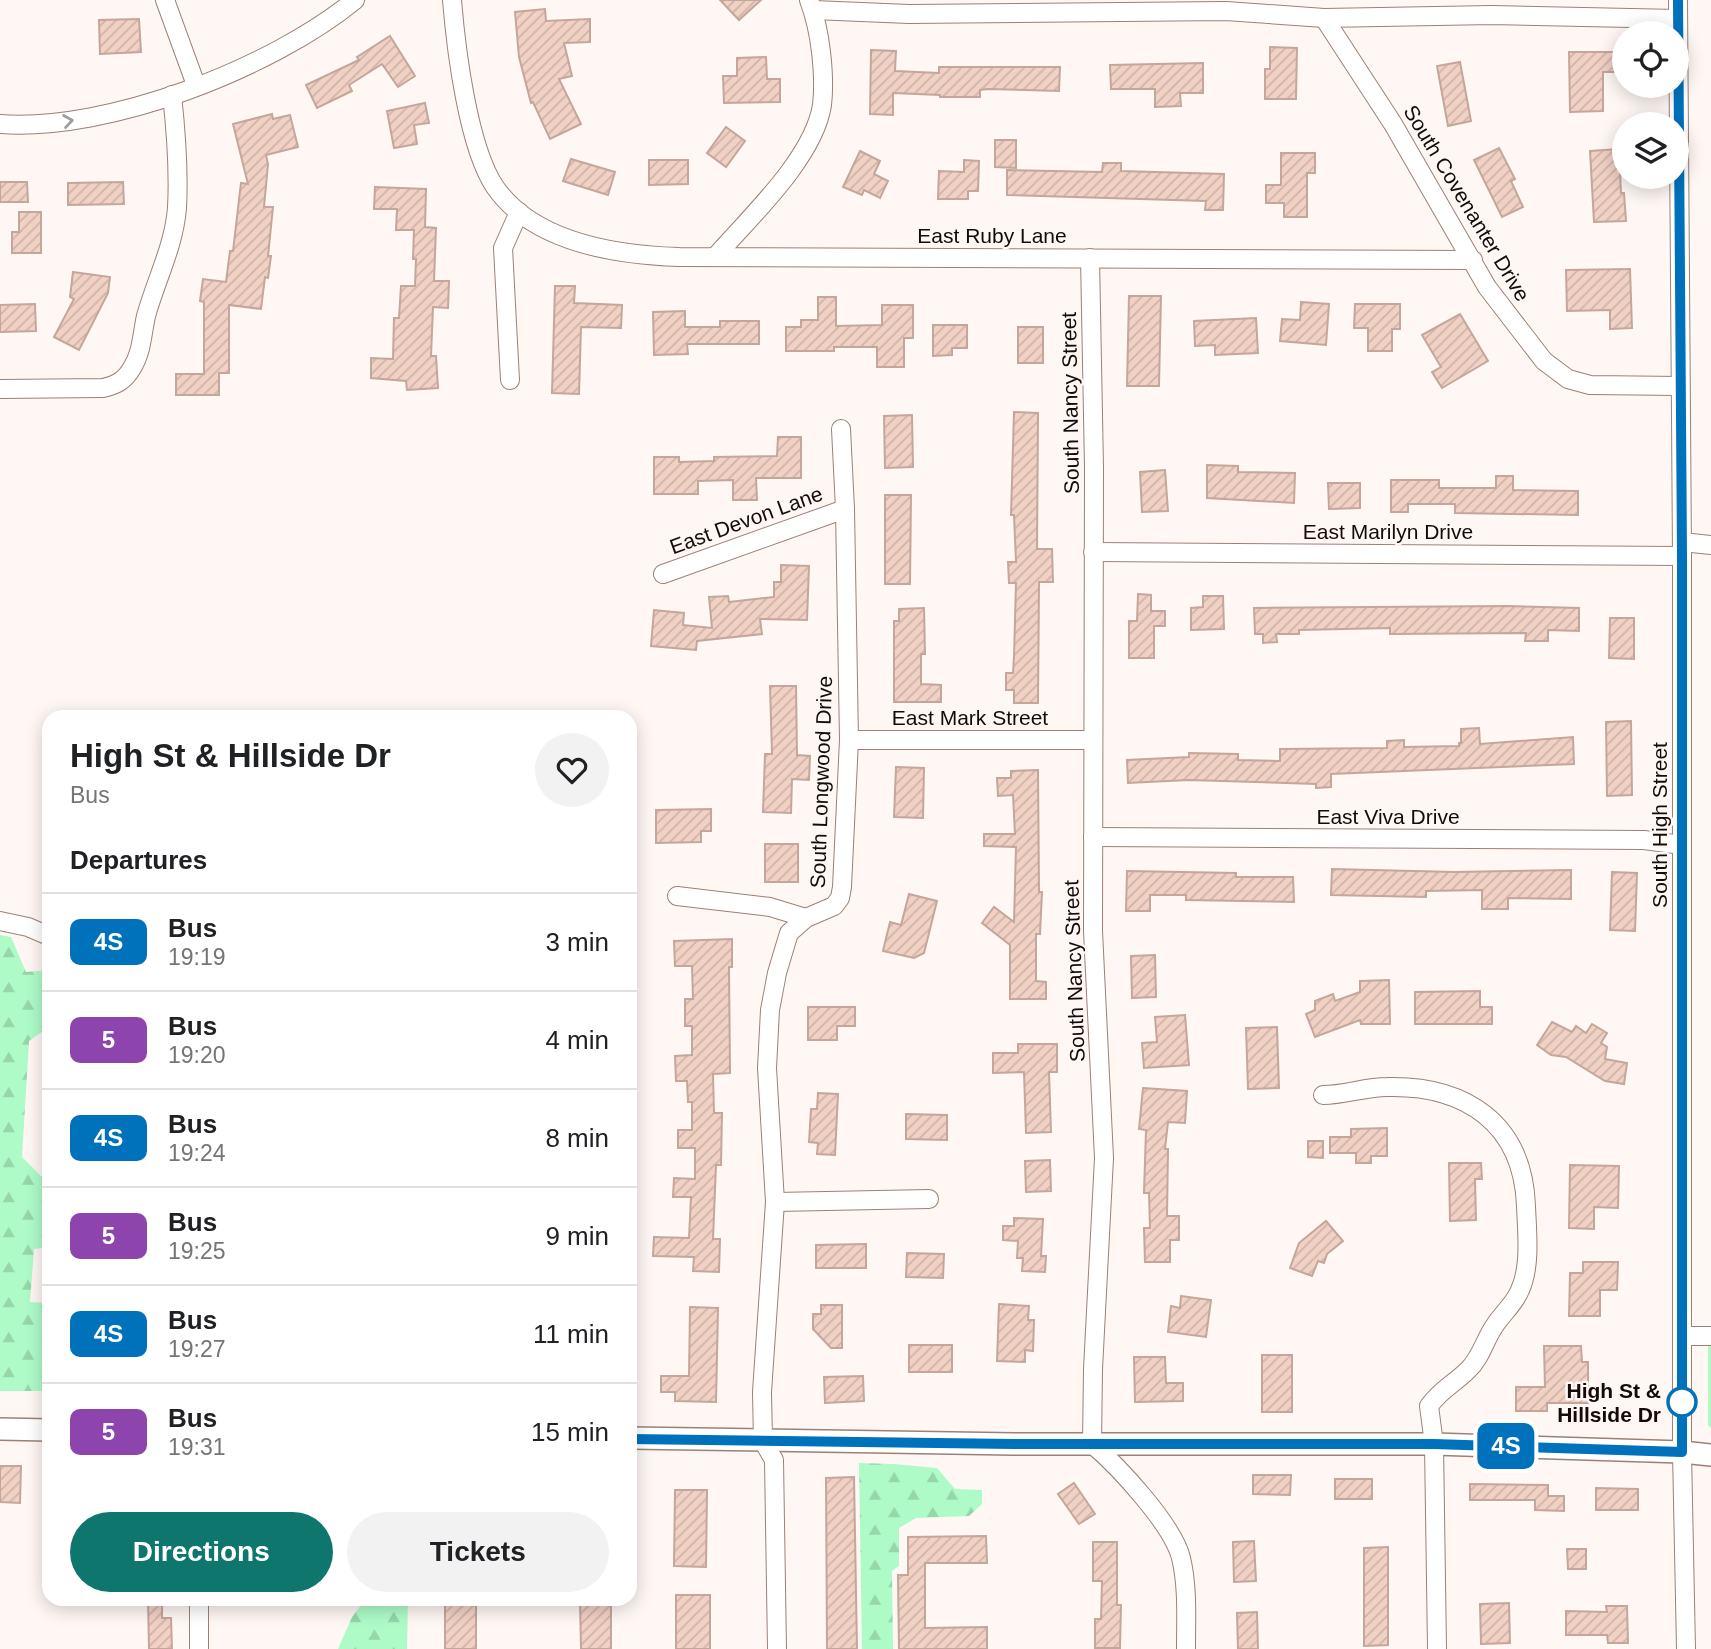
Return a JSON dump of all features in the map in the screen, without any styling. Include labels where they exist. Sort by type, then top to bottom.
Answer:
[{"type":"main road","points":[[0,1429],[42,1430]]},
{"type":"main road","points":[[637,1438],[1092,1444],[1434,1444],[1711,1455]]},
{"type":"street","points":[[165,0],[196,85]]},
{"type":"street","points":[[0,124],[43,125],[172,95],[251,65],[321,24],[355,0]]},
{"type":"street","name":"East Ruby Lane","points":[[452,0],[456,43],[468,110],[486,171],[496,187],[519,212],[550,231],[599,247],[644,256],[1473,260]]},
{"type":"street","name":"South High Street","points":[[1678,0],[1682,549],[1682,1452],[1686,1649]]},
{"type":"street","points":[[715,257],[788,173],[816,126],[821,107],[823,73],[811,5],[909,13],[1250,11],[1324,18],[1492,15],[1678,19]]},
{"type":"street","name":"South Covenanter Drive","points":[[1324,18],[1393,124],[1488,286],[1544,360],[1568,379],[1590,385],[1680,386]]},
{"type":"street","points":[[0,390],[74,390],[116,385],[124,379],[138,357],[146,316],[172,238],[177,207],[172,95]]},
{"type":"street","points":[[510,380],[503,248],[519,212]]},
{"type":"street","name":"South Nancy Street","points":[[1090,258],[1094,977],[1104,1158],[1093,1369],[1092,1444]]},
{"type":"street","name":"South Longwood Drive","points":[[777,1649],[774,1460],[763,1441],[762,1392],[775,1202],[767,1068],[770,1010],[789,933],[806,918],[834,906],[841,895],[849,740],[841,429]]},
{"type":"street","name":"East Devon Lane","points":[[663,574],[845,509]]},
{"type":"street","name":"East Marilyn Drive","points":[[1093,552],[1682,549],[1711,545]]},
{"type":"street","name":"East Mark Street","points":[[849,740],[1092,740]]},
{"type":"street","name":"East Viva Drive","points":[[1093,837],[1644,840],[1682,845]]},
{"type":"street","points":[[677,896],[770,907],[806,918]]},
{"type":"street","points":[[0,920],[42,933]]},
{"type":"street","points":[[1323,1095],[1386,1087],[1439,1092],[1462,1100],[1479,1108],[1492,1119],[1505,1135],[1521,1167],[1526,1205],[1524,1282],[1519,1294],[1493,1327],[1470,1369],[1438,1392],[1429,1406],[1434,1444],[1437,1649]]},
{"type":"street","points":[[775,1202],[929,1199]]},
{"type":"street","points":[[1682,1336],[1711,1336]]},
{"type":"street","points":[[1092,1444],[1165,1522],[1181,1556],[1185,1590],[1186,1649]]},
{"type":"street","points":[[199,1606],[199,1649]]},
{"type":"green space","points":[[0,935],[11,937],[26,972],[42,971],[42,1032],[29,1041],[22,1157],[42,1177],[42,1248],[34,1249],[30,1302],[42,1303],[42,1391],[0,1391]]},
{"type":"green space","points":[[1708,1328],[1711,1328],[1711,1428],[1708,1425]]},
{"type":"green space","points":[[859,1463],[937,1468],[955,1489],[982,1490],[982,1504],[969,1516],[916,1518],[899,1528],[899,1566],[892,1571],[893,1649],[862,1649]]},
{"type":"green space","points":[[360,1606],[408,1606],[407,1649],[338,1649],[352,1617]]},
{"type":"building","points":[[720,0],[761,0],[739,20]]},
{"type":"building","points":[[545,9],[546,21],[590,19],[590,42],[564,43],[572,76],[559,79],[581,124],[550,139],[533,102],[531,103],[519,57],[515,12]]},
{"type":"building","points":[[139,19],[141,52],[100,54],[99,20]]},
{"type":"building","points":[[390,36],[415,76],[398,87],[382,64],[349,85],[352,91],[317,108],[306,85],[359,60],[357,57]]},
{"type":"building","points":[[1270,47],[1297,48],[1296,99],[1265,99],[1265,69],[1270,69]]},
{"type":"building","points":[[871,50],[896,51],[895,71],[939,73],[939,67],[1060,67],[1059,91],[988,89],[980,90],[980,97],[893,93],[893,115],[870,114]]},
{"type":"building","points":[[1569,52],[1612,52],[1612,72],[1603,72],[1603,111],[1570,112]]},
{"type":"building","points":[[766,57],[767,79],[780,79],[780,102],[724,103],[723,76],[737,76],[737,58]]},
{"type":"building","points":[[1460,62],[1471,121],[1448,126],[1437,66]]},
{"type":"building","points":[[1203,63],[1203,93],[1180,93],[1181,106],[1155,107],[1155,89],[1111,89],[1110,65]]},
{"type":"building","points":[[425,103],[429,123],[414,125],[417,144],[394,148],[387,111]]},
{"type":"building","points":[[272,114],[273,119],[290,115],[298,147],[266,155],[268,164],[264,207],[273,207],[268,256],[271,256],[261,309],[229,305],[229,373],[219,373],[219,395],[176,395],[176,374],[204,374],[204,302],[200,301],[203,279],[226,282],[230,251],[233,251],[241,183],[248,184],[233,124]]},
{"type":"building","points":[[726,127],[745,141],[726,167],[707,153]]},
{"type":"building","points":[[995,140],[1016,140],[1016,168],[995,167]]},
{"type":"building","points":[[1499,148],[1515,179],[1511,181],[1523,207],[1502,217],[1474,160]]},
{"type":"building","points":[[1612,149],[1612,189],[1621,189],[1621,193],[1624,193],[1626,221],[1594,222],[1590,151]]},
{"type":"building","points":[[860,151],[880,161],[874,174],[888,181],[880,198],[864,190],[862,195],[843,187]]},
{"type":"building","points":[[1281,153],[1315,153],[1315,173],[1307,173],[1307,217],[1284,217],[1284,203],[1266,203],[1266,185],[1281,185]]},
{"type":"building","points":[[571,159],[615,172],[608,195],[563,181]]},
{"type":"building","points":[[649,160],[688,160],[688,184],[649,185]]},
{"type":"building","points":[[964,160],[979,161],[978,191],[968,191],[968,199],[938,199],[939,171],[964,172]]},
{"type":"building","points":[[1103,163],[1121,163],[1121,171],[1224,174],[1223,210],[1205,210],[1206,201],[1007,195],[1007,170],[1102,172]]},
{"type":"building","points":[[0,182],[27,182],[28,202],[0,202]]},
{"type":"building","points":[[123,182],[124,204],[68,205],[68,183]]},
{"type":"building","points":[[375,187],[426,189],[425,227],[436,228],[434,281],[449,281],[448,308],[433,307],[431,356],[436,356],[438,388],[407,390],[406,381],[371,378],[371,358],[393,359],[394,318],[399,318],[401,286],[415,286],[416,259],[413,259],[414,230],[396,230],[397,209],[374,209]]},
{"type":"building","points":[[19,212],[41,212],[41,253],[12,253],[12,232],[19,232]]},
{"type":"building","points":[[1630,269],[1632,328],[1610,329],[1610,310],[1567,311],[1566,270]]},
{"type":"building","points":[[73,272],[110,277],[108,293],[79,350],[54,337],[74,299],[70,297]]},
{"type":"building","points":[[555,286],[575,286],[574,303],[622,305],[621,328],[581,327],[579,394],[552,393]]},
{"type":"building","points":[[1129,296],[1161,296],[1159,386],[1127,386]]},
{"type":"building","points":[[818,297],[836,297],[836,326],[882,325],[882,305],[913,305],[913,338],[904,338],[904,367],[877,367],[877,347],[834,347],[834,351],[786,351],[786,327],[801,327],[801,320],[818,320]]},
{"type":"building","points":[[1301,302],[1329,304],[1326,345],[1280,341],[1282,319],[1300,320]]},
{"type":"building","points":[[35,304],[36,331],[0,332],[0,305]]},
{"type":"building","points":[[1355,304],[1400,304],[1400,329],[1392,329],[1392,351],[1368,351],[1368,328],[1354,328]]},
{"type":"building","points":[[685,311],[685,327],[720,327],[720,321],[759,321],[759,344],[687,344],[688,354],[654,355],[653,312]]},
{"type":"building","points":[[1460,314],[1488,361],[1442,388],[1432,372],[1441,367],[1422,335]]},
{"type":"building","points":[[1256,318],[1258,353],[1215,355],[1215,345],[1195,346],[1194,321]]},
{"type":"building","points":[[933,325],[967,325],[967,348],[952,348],[952,355],[933,356]]},
{"type":"building","points":[[1018,327],[1043,327],[1043,363],[1018,363]]},
{"type":"building","points":[[1014,412],[1038,413],[1037,549],[1052,549],[1053,582],[1039,582],[1038,703],[1014,703],[1014,690],[1006,690],[1006,673],[1013,673],[1014,657],[1016,583],[1009,583],[1008,562],[1016,562],[1014,515],[1011,515]]},
{"type":"building","points":[[912,415],[913,467],[885,468],[884,416]]},
{"type":"building","points":[[778,437],[801,437],[801,478],[756,478],[757,500],[733,500],[733,480],[698,481],[698,494],[654,494],[654,457],[679,457],[679,462],[714,461],[714,457],[777,456]]},
{"type":"building","points":[[1207,465],[1238,466],[1238,472],[1295,473],[1294,503],[1207,498]]},
{"type":"building","points":[[1165,470],[1168,511],[1142,512],[1140,472]]},
{"type":"building","points":[[1496,476],[1513,476],[1513,490],[1578,491],[1578,515],[1455,513],[1455,504],[1408,504],[1408,512],[1391,512],[1391,480],[1439,480],[1439,488],[1496,488]]},
{"type":"building","points":[[1328,483],[1360,483],[1360,508],[1329,509]]},
{"type":"building","points":[[885,495],[911,495],[910,584],[885,584]]},
{"type":"building","points":[[781,565],[809,566],[807,620],[760,619],[762,634],[697,641],[696,650],[651,646],[654,610],[684,613],[683,625],[712,628],[709,597],[728,596],[729,602],[774,597],[774,582],[781,582]]},
{"type":"building","points":[[1138,594],[1151,595],[1151,611],[1165,611],[1165,626],[1154,626],[1154,658],[1129,658],[1129,621],[1137,621]]},
{"type":"building","points":[[1203,596],[1223,596],[1224,629],[1191,630],[1191,608],[1203,607]]},
{"type":"building","points":[[924,608],[925,654],[921,654],[921,684],[941,685],[941,702],[894,702],[894,621],[899,621],[899,609]]},
{"type":"building","points":[[1254,608],[1579,608],[1579,631],[1548,630],[1548,641],[1525,641],[1526,633],[1390,634],[1390,628],[1299,630],[1299,634],[1276,634],[1277,642],[1263,643],[1263,634],[1255,634]]},
{"type":"building","points":[[1610,618],[1634,618],[1634,659],[1609,658]]},
{"type":"building","points":[[770,686],[796,686],[797,755],[810,756],[809,780],[792,779],[791,813],[763,812],[765,754],[772,754]]},
{"type":"building","points":[[1631,721],[1632,795],[1607,796],[1606,722]]},
{"type":"building","points":[[1479,728],[1480,744],[1573,737],[1574,764],[1331,774],[1331,787],[1316,788],[1316,784],[1189,780],[1128,783],[1127,760],[1189,757],[1189,753],[1238,754],[1238,760],[1280,761],[1280,749],[1387,748],[1387,741],[1404,740],[1404,747],[1459,746],[1461,729]]},
{"type":"building","points":[[896,767],[924,768],[923,818],[894,817]]},
{"type":"building","points":[[1038,770],[1039,892],[1042,892],[1040,934],[1036,934],[1036,981],[1046,982],[1046,999],[1010,999],[1010,945],[982,923],[994,907],[1014,922],[1016,847],[984,846],[984,834],[1015,834],[1013,795],[998,796],[997,778],[1011,778],[1011,771]]},
{"type":"building","points":[[711,809],[711,831],[701,831],[701,842],[656,843],[656,810]]},
{"type":"building","points":[[765,844],[798,844],[798,882],[765,882]]},
{"type":"building","points":[[1332,869],[1455,872],[1571,870],[1571,899],[1508,898],[1508,909],[1482,909],[1482,890],[1426,891],[1426,897],[1331,895]]},
{"type":"building","points":[[1127,871],[1293,877],[1294,902],[1186,900],[1186,895],[1150,895],[1150,911],[1126,911]]},
{"type":"building","points":[[1612,872],[1637,873],[1635,931],[1610,930]]},
{"type":"building","points":[[909,894],[937,901],[924,953],[914,958],[883,951],[890,922],[901,925]]},
{"type":"building","points":[[732,939],[732,967],[729,967],[730,1073],[713,1074],[714,1113],[722,1113],[721,1165],[716,1165],[713,1239],[720,1239],[719,1272],[693,1271],[694,1257],[653,1256],[654,1237],[689,1238],[691,1197],[673,1197],[674,1178],[695,1179],[695,1148],[678,1148],[678,1130],[692,1130],[692,1102],[688,1102],[687,1081],[676,1081],[675,1056],[692,1055],[692,1026],[685,1026],[685,999],[693,999],[692,966],[675,966],[674,941]]},
{"type":"building","points":[[1155,955],[1156,997],[1132,998],[1131,956]]},
{"type":"building","points":[[1389,980],[1390,1024],[1361,1024],[1360,1020],[1315,1037],[1306,1014],[1315,1010],[1315,1001],[1333,994],[1335,1001],[1360,992],[1360,981]]},
{"type":"building","points":[[1480,991],[1480,1007],[1492,1007],[1492,1024],[1415,1024],[1415,992]]},
{"type":"building","points":[[808,1007],[855,1007],[855,1026],[837,1026],[837,1040],[808,1040]]},
{"type":"building","points":[[1185,1015],[1189,1065],[1144,1068],[1142,1043],[1157,1042],[1155,1017]]},
{"type":"building","points":[[1552,1022],[1572,1032],[1576,1026],[1586,1033],[1592,1024],[1607,1033],[1601,1043],[1607,1047],[1605,1059],[1627,1063],[1624,1084],[1605,1081],[1566,1057],[1551,1055],[1537,1045]]},
{"type":"building","points":[[1277,1027],[1279,1088],[1248,1089],[1246,1028]]},
{"type":"building","points":[[1018,1044],[1057,1044],[1057,1072],[1049,1072],[1051,1132],[1026,1133],[1024,1072],[993,1073],[993,1053],[1018,1053]]},
{"type":"building","points":[[1143,1088],[1187,1091],[1185,1123],[1168,1122],[1165,1149],[1168,1149],[1167,1216],[1179,1216],[1179,1240],[1170,1240],[1170,1262],[1145,1262],[1144,1228],[1150,1228],[1149,1193],[1144,1193],[1146,1130],[1139,1129]]},
{"type":"building","points":[[818,1093],[838,1094],[835,1155],[817,1154],[818,1143],[809,1142],[811,1109],[817,1109]]},
{"type":"building","points":[[906,1114],[947,1115],[947,1140],[906,1139]]},
{"type":"building","points":[[1387,1128],[1387,1156],[1371,1156],[1371,1163],[1356,1163],[1356,1153],[1330,1153],[1330,1137],[1351,1137],[1351,1129]]},
{"type":"building","points":[[1308,1141],[1323,1141],[1323,1158],[1308,1157]]},
{"type":"building","points":[[1050,1160],[1051,1191],[1026,1192],[1025,1161]]},
{"type":"building","points":[[1449,1163],[1481,1163],[1482,1179],[1475,1179],[1476,1220],[1450,1221]]},
{"type":"building","points":[[1570,1165],[1619,1166],[1618,1208],[1594,1207],[1594,1229],[1569,1228]]},
{"type":"building","points":[[1014,1218],[1043,1219],[1041,1256],[1046,1256],[1045,1272],[1022,1271],[1023,1258],[1017,1258],[1018,1241],[1003,1240],[1003,1226],[1014,1226]]},
{"type":"building","points":[[1326,1221],[1343,1241],[1327,1254],[1324,1263],[1318,1261],[1312,1276],[1290,1268],[1299,1243]]},
{"type":"building","points":[[866,1244],[866,1268],[816,1268],[816,1245]]},
{"type":"building","points":[[907,1253],[944,1254],[943,1278],[906,1277]]},
{"type":"building","points":[[1583,1262],[1618,1262],[1617,1290],[1600,1290],[1600,1316],[1569,1316],[1570,1273],[1583,1273]]},
{"type":"building","points":[[1181,1296],[1211,1300],[1206,1337],[1168,1332],[1171,1306],[1180,1308]]},
{"type":"building","points":[[999,1304],[1029,1306],[1028,1320],[1034,1320],[1033,1351],[1025,1350],[1025,1362],[997,1361]]},
{"type":"building","points":[[821,1305],[842,1305],[842,1348],[831,1348],[813,1329],[813,1314],[821,1314]]},
{"type":"building","points":[[690,1307],[718,1308],[716,1402],[675,1401],[675,1392],[661,1392],[661,1376],[689,1376]]},
{"type":"building","points":[[909,1345],[952,1345],[952,1372],[909,1372]]},
{"type":"building","points":[[1544,1346],[1581,1346],[1582,1362],[1588,1362],[1588,1403],[1547,1403],[1547,1411],[1516,1411],[1516,1387],[1545,1387]]},
{"type":"building","points":[[1262,1355],[1292,1355],[1292,1412],[1262,1412]]},
{"type":"building","points":[[1134,1357],[1165,1357],[1166,1383],[1183,1383],[1183,1401],[1135,1402]]},
{"type":"building","points":[[863,1376],[864,1401],[825,1403],[824,1377]]},
{"type":"building","points":[[0,1466],[21,1466],[20,1503],[0,1502]]},
{"type":"building","points":[[1253,1475],[1291,1475],[1290,1495],[1253,1494]]},
{"type":"building","points":[[854,1477],[857,1649],[827,1649],[826,1478]]},
{"type":"building","points":[[1335,1479],[1372,1479],[1372,1499],[1335,1499]]},
{"type":"building","points":[[1074,1483],[1095,1514],[1079,1524],[1058,1494]]},
{"type":"building","points":[[1470,1484],[1548,1485],[1548,1496],[1564,1496],[1564,1511],[1535,1510],[1535,1500],[1470,1500]]},
{"type":"building","points":[[1596,1488],[1638,1489],[1638,1510],[1596,1510]]},
{"type":"building","points":[[675,1490],[707,1490],[706,1567],[674,1566]]},
{"type":"building","points":[[986,1536],[987,1563],[925,1563],[925,1628],[987,1627],[987,1649],[899,1649],[898,1575],[908,1575],[908,1537]]},
{"type":"building","points":[[1254,1541],[1256,1581],[1234,1582],[1233,1542]]},
{"type":"building","points":[[1093,1542],[1117,1542],[1117,1605],[1121,1605],[1120,1648],[1095,1648],[1095,1619],[1101,1619],[1102,1581],[1093,1581]]},
{"type":"building","points":[[1388,1547],[1388,1645],[1364,1646],[1364,1548]]},
{"type":"building","points":[[1567,1549],[1586,1549],[1586,1569],[1568,1569]]},
{"type":"building","points":[[676,1595],[710,1595],[710,1649],[676,1649]]},
{"type":"building","points":[[1509,1603],[1510,1643],[1481,1644],[1480,1604]]},
{"type":"building","points":[[148,1606],[162,1606],[162,1618],[171,1618],[172,1649],[149,1649]]},
{"type":"building","points":[[445,1606],[476,1606],[476,1649],[445,1649]]},
{"type":"building","points":[[580,1606],[611,1606],[611,1649],[581,1649]]},
{"type":"building","points":[[1606,1606],[1627,1606],[1628,1643],[1608,1643],[1607,1635],[1566,1635],[1566,1611],[1607,1612]]},
{"type":"building","points":[[1257,1612],[1258,1649],[1238,1649],[1237,1613]]},
{"type":"bus line","name":"4S","points":[[637,1439],[1014,1444],[1434,1444],[1682,1452],[1682,556],[1678,0]]},
{"type":"place","name":"High St & Hillside Dr","points":[[1682,1402]]}]
